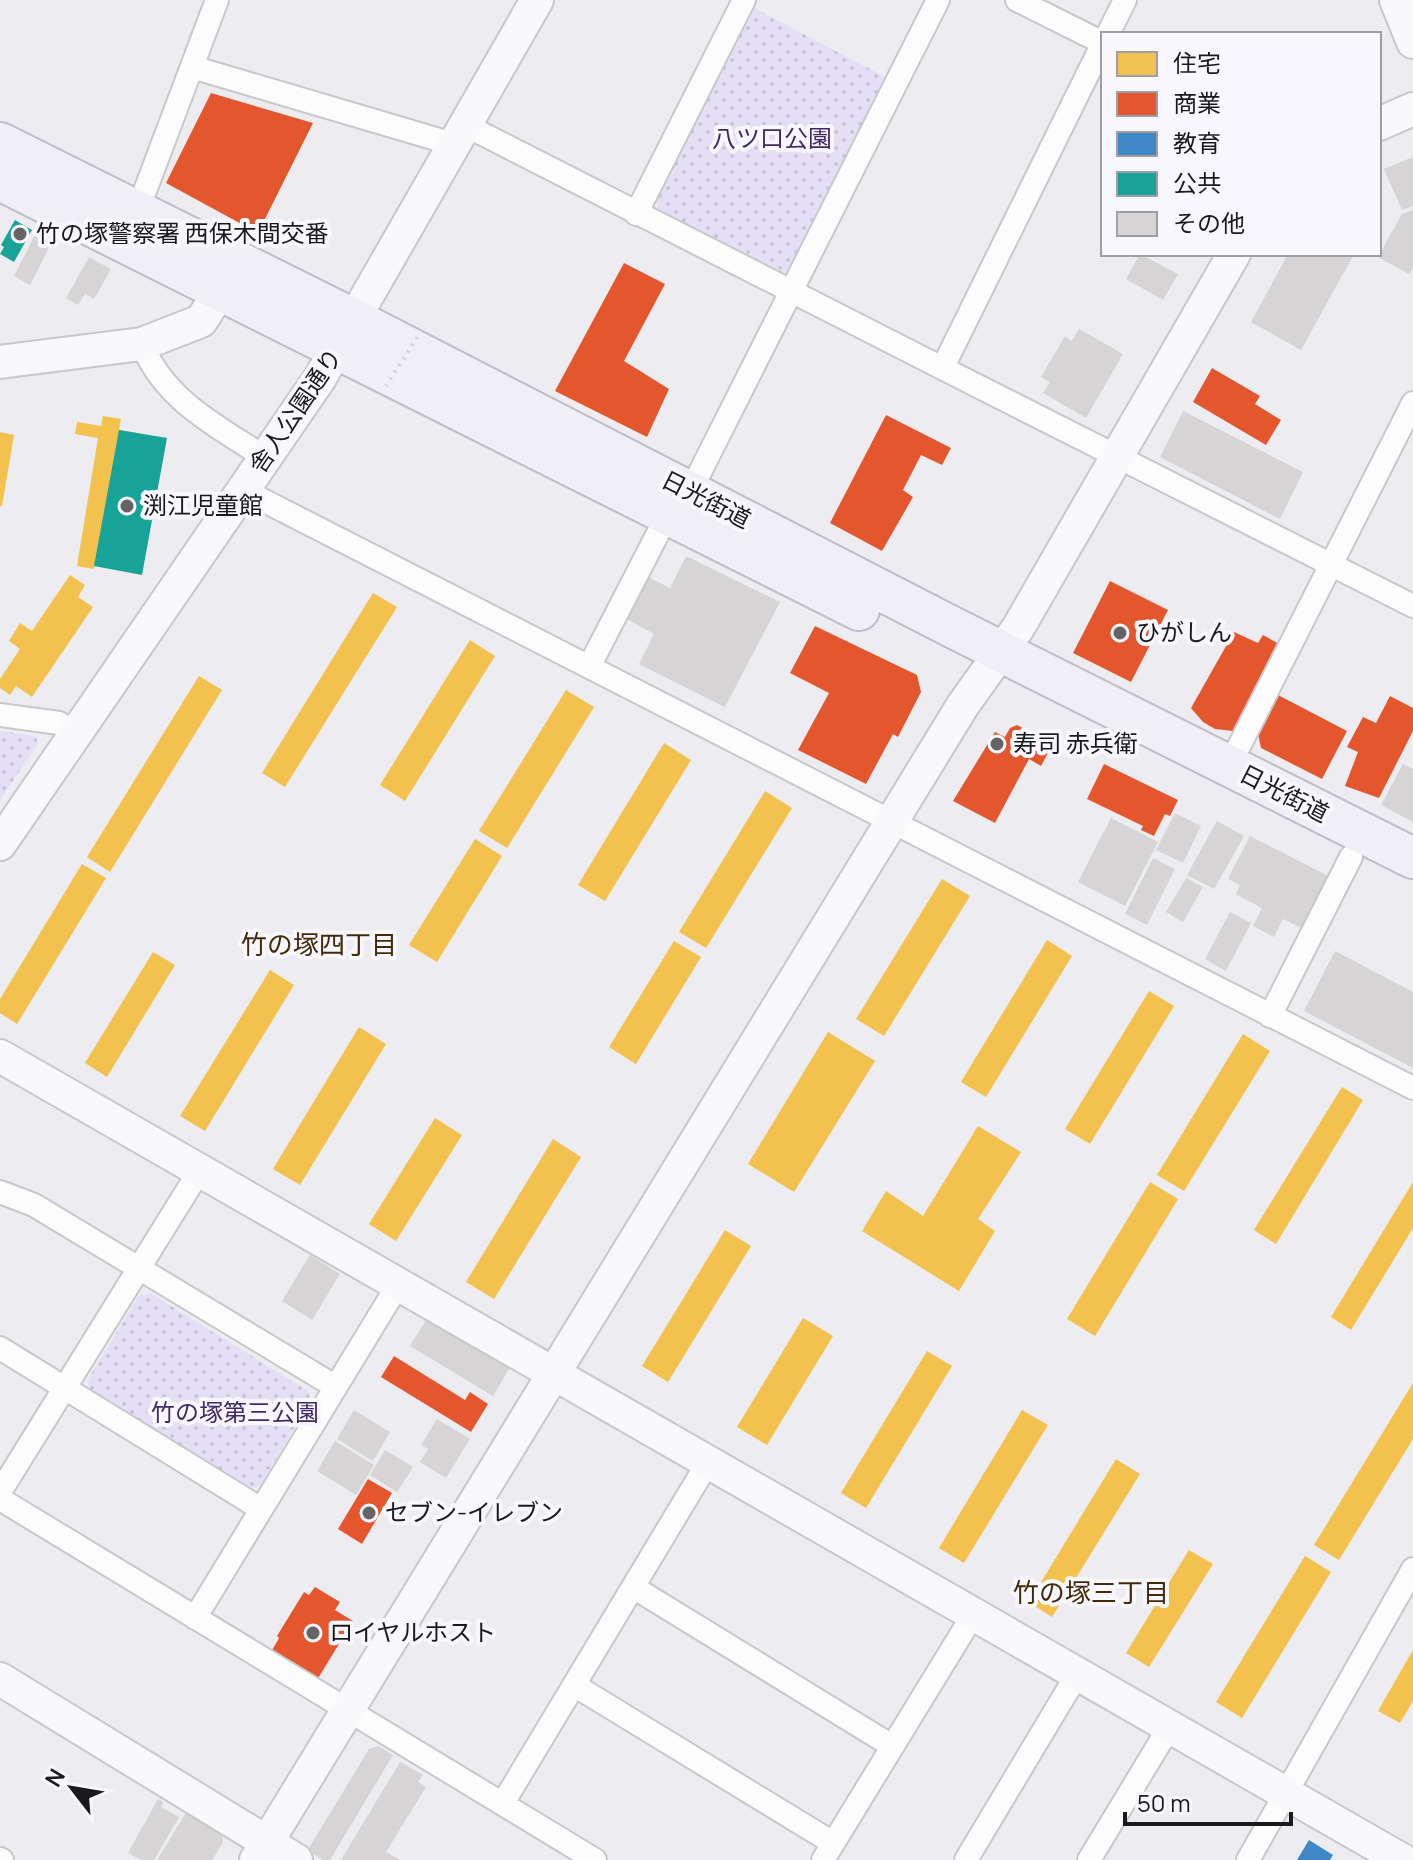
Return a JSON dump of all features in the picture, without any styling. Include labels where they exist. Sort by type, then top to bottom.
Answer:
[{"type":"highway","name":"日光街道","points":[[0,171],[137,212],[347,334],[994,663],[1413,888]]},
{"type":"highway","name":"日光街道","points":[[0,171],[221,290],[347,334]]},
{"type":"highway","name":"日光街道","points":[[994,663],[1229,766],[1413,858]]},
{"type":"street","points":[[137,212],[217,0]]},
{"type":"street","name":"舎人公園通り","points":[[0,844],[266,458],[347,334],[537,0]]},
{"type":"street","points":[[636,214],[744,0]]},
{"type":"street","points":[[590,665],[793,291],[938,0]]},
{"type":"street","points":[[1017,0],[1101,42]]},
{"type":"street","points":[[1109,32],[1125,0]]},
{"type":"street","points":[[1396,0],[1413,42]]},
{"type":"street","points":[[943,367],[1101,47]]},
{"type":"street","points":[[192,67],[459,135],[636,214],[793,291],[1413,606]]},
{"type":"street","points":[[1381,123],[1413,109]]},
{"type":"street","points":[[262,1851],[963,705],[994,663],[1233,256]]},
{"type":"street","points":[[0,362],[142,344],[201,321],[221,290]]},
{"type":"street","points":[[142,344],[149,361],[176,397],[266,458]]},
{"type":"street","points":[[1229,766],[1413,403]]},
{"type":"street","points":[[243,490],[590,665],[891,824],[1413,1088]]},
{"type":"street","points":[[0,715],[59,723],[75,732]]},
{"type":"street","points":[[1270,1016],[1351,857]]},
{"type":"street","points":[[0,1056],[1402,1860]]},
{"type":"street","points":[[0,1492],[200,1170]]},
{"type":"street","points":[[0,1192],[34,1205],[336,1387]]},
{"type":"street","points":[[195,1618],[398,1285]]},
{"type":"street","points":[[0,1348],[261,1509]]},
{"type":"street","points":[[503,1803],[707,1464]]},
{"type":"street","points":[[0,1499],[595,1860]]},
{"type":"street","points":[[1248,1860],[1413,1569]]},
{"type":"street","points":[[633,1587],[892,1746]]},
{"type":"street","points":[[574,1685],[828,1851],[973,1615]]},
{"type":"street","points":[[966,1860],[1078,1673]]},
{"type":"street","points":[[0,1679],[262,1851],[296,1860]]},
{"type":"street","points":[[1089,1860],[1170,1726]]},
{"type":"path","points":[[386,386],[420,333]]},
{"type":"green space","name":"八ツ口公園","points":[[750,6],[889,79],[796,264],[783,273],[659,211],[655,199]]},
{"type":"green space","points":[[0,731],[36,736],[38,744],[0,800]]},
{"type":"green space","name":"竹の塚第三公園","points":[[150,1293],[308,1391],[311,1400],[260,1486],[248,1489],[91,1390],[87,1381],[139,1296]]},
{"type":"building: 住宅","points":[[103,416],[121,419],[119,430],[138,433],[117,562],[96,559],[94,569],[77,566],[98,438],[75,434],[77,422],[101,426]]},
{"type":"building: 住宅","points":[[0,432],[14,435],[2,506],[0,506]]},
{"type":"building: 住宅","points":[[70,575],[85,585],[78,597],[93,607],[32,697],[16,686],[10,695],[0,688],[0,679],[20,649],[9,641],[20,623],[32,631]]},
{"type":"building: 住宅","points":[[373,593],[397,607],[285,787],[262,773]]},
{"type":"building: 住宅","points":[[470,640],[495,656],[405,801],[380,785]]},
{"type":"building: 住宅","points":[[199,676],[222,690],[110,872],[87,857]]},
{"type":"building: 住宅","points":[[566,690],[594,707],[507,848],[479,831]]},
{"type":"building: 住宅","points":[[664,743],[691,760],[605,901],[578,885]]},
{"type":"building: 住宅","points":[[765,791],[792,808],[706,948],[679,932]]},
{"type":"building: 住宅","points":[[475,839],[502,856],[437,962],[409,945]]},
{"type":"building: 住宅","points":[[82,864],[106,878],[17,1024],[0,1013],[0,999]]},
{"type":"building: 住宅","points":[[942,879],[970,896],[884,1036],[856,1019]]},
{"type":"building: 住宅","points":[[1047,940],[1072,956],[986,1097],[961,1082]]},
{"type":"building: 住宅","points":[[674,941],[701,957],[636,1064],[609,1047]]},
{"type":"building: 住宅","points":[[153,952],[175,965],[107,1077],[85,1063]]},
{"type":"building: 住宅","points":[[270,970],[294,985],[205,1131],[180,1116]]},
{"type":"building: 住宅","points":[[1149,991],[1174,1006],[1090,1144],[1065,1129]]},
{"type":"building: 住宅","points":[[359,1027],[386,1044],[300,1185],[273,1169]]},
{"type":"building: 住宅","points":[[828,1032],[875,1061],[794,1192],[748,1164]]},
{"type":"building: 住宅","points":[[1243,1034],[1270,1051],[1184,1191],[1157,1175]]},
{"type":"building: 住宅","points":[[1342,1087],[1363,1100],[1276,1244],[1254,1230]]},
{"type":"building: 住宅","points":[[435,1118],[462,1135],[396,1241],[369,1224]]},
{"type":"building: 住宅","points":[[978,1126],[1021,1152],[978,1219],[995,1231],[959,1291],[862,1231],[886,1191],[923,1216]]},
{"type":"building: 住宅","points":[[553,1139],[581,1157],[494,1299],[466,1282]]},
{"type":"building: 住宅","points":[[1150,1182],[1178,1199],[1095,1336],[1067,1319]]},
{"type":"building: 住宅","points":[[1413,1182],[1413,1228],[1351,1330],[1331,1317]]},
{"type":"building: 住宅","points":[[725,1230],[751,1246],[668,1382],[642,1366]]},
{"type":"building: 住宅","points":[[803,1318],[833,1336],[767,1445],[737,1427]]},
{"type":"building: 住宅","points":[[927,1351],[952,1366],[866,1508],[841,1493]]},
{"type":"building: 住宅","points":[[1413,1383],[1413,1439],[1339,1560],[1314,1545]]},
{"type":"building: 住宅","points":[[1022,1410],[1048,1425],[964,1563],[939,1548]]},
{"type":"building: 住宅","points":[[1116,1459],[1140,1474],[1052,1617],[1029,1602]]},
{"type":"building: 住宅","points":[[1189,1550],[1213,1564],[1149,1667],[1126,1653]]},
{"type":"building: 住宅","points":[[1305,1556],[1331,1572],[1242,1718],[1216,1702]]},
{"type":"building: 住宅","points":[[1413,1650],[1413,1701],[1400,1723],[1378,1711]]},
{"type":"building: 商業","points":[[211,93],[313,123],[258,233],[166,183]]},
{"type":"building: 商業","points":[[624,263],[665,284],[624,361],[669,389],[647,437],[555,391]]},
{"type":"building: 商業","points":[[1212,368],[1260,396],[1255,404],[1281,420],[1266,445],[1193,402]]},
{"type":"building: 商業","points":[[886,415],[951,448],[942,465],[921,455],[903,490],[913,497],[882,551],[830,523]]},
{"type":"building: 商業","points":[[1110,581],[1168,610],[1131,682],[1073,653]]},
{"type":"building: 商業","points":[[815,626],[917,675],[921,692],[898,737],[893,734],[866,784],[798,750],[829,693],[790,673]]},
{"type":"building: 商業","points":[[1234,632],[1258,643],[1263,635],[1279,644],[1233,731],[1215,729],[1203,722],[1191,708]]},
{"type":"building: 商業","points":[[1278,695],[1347,731],[1322,779],[1261,748],[1258,734]]},
{"type":"building: 商業","points":[[1390,696],[1413,708],[1413,731],[1379,798],[1345,786],[1358,752],[1347,747],[1363,717],[1376,723]]},
{"type":"building: 商業","points":[[1017,725],[1053,744],[1041,766],[1029,759],[995,823],[953,801],[995,732],[1005,737],[1010,728]]},
{"type":"building: 商業","points":[[1104,764],[1178,800],[1170,816],[1165,814],[1154,836],[1141,830],[1143,826],[1087,799]]},
{"type":"building: 商業","points":[[394,1356],[465,1400],[470,1392],[488,1404],[471,1432],[381,1377]]},
{"type":"building: 商業","points":[[368,1479],[392,1493],[362,1544],[338,1529]]},
{"type":"building: 商業","points":[[315,1587],[340,1602],[335,1610],[353,1621],[317,1680],[271,1652],[279,1638],[277,1636],[304,1592],[309,1595]]},
{"type":"building: 教育","points":[[1309,1840],[1333,1855],[1330,1860],[1297,1860]]},
{"type":"building: 公共","points":[[15,220],[32,230],[14,262],[0,254],[4,247],[1,245]]},
{"type":"building: 公共","points":[[119,430],[167,438],[142,575],[94,566]]},
{"type":"building: その他","points":[[1413,157],[1413,206],[1402,210],[1384,169]]},
{"type":"building: その他","points":[[1413,210],[1413,268],[1409,274],[1378,257],[1402,214]]},
{"type":"building: その他","points":[[37,231],[53,240],[30,285],[14,276]]},
{"type":"building: その他","points":[[1139,256],[1178,274],[1163,300],[1126,279]]},
{"type":"building: その他","points":[[1287,256],[1353,256],[1301,350],[1251,322]]},
{"type":"building: その他","points":[[89,257],[111,269],[94,299],[85,294],[78,305],[66,298]]},
{"type":"building: その他","points":[[1079,329],[1123,354],[1086,418],[1043,393],[1050,382],[1041,377],[1065,336],[1072,341]]},
{"type":"building: その他","points":[[1183,411],[1303,472],[1280,519],[1160,457]]},
{"type":"building: その他","points":[[686,556],[780,602],[725,707],[639,664],[654,634],[627,619],[648,577],[670,588]]},
{"type":"building: その他","points":[[1403,764],[1413,769],[1413,822],[1381,805]]},
{"type":"building: その他","points":[[1175,813],[1201,826],[1183,863],[1156,850]]},
{"type":"building: その他","points":[[1111,818],[1158,842],[1125,906],[1078,882]]},
{"type":"building: その他","points":[[1217,821],[1244,836],[1214,889],[1187,875]]},
{"type":"building: その他","points":[[1250,836],[1332,878],[1305,930],[1283,919],[1274,937],[1253,926],[1262,908],[1236,894],[1240,885],[1228,879]]},
{"type":"building: その他","points":[[1153,858],[1175,869],[1147,925],[1125,914]]},
{"type":"building: その他","points":[[1186,878],[1203,887],[1183,922],[1166,912]]},
{"type":"building: その他","points":[[1230,912],[1251,923],[1226,971],[1205,959]]},
{"type":"building: その他","points":[[1335,951],[1413,992],[1413,1068],[1304,1011]]},
{"type":"building: その他","points":[[310,1255],[340,1274],[312,1320],[282,1301]]},
{"type":"building: その他","points":[[428,1317],[510,1367],[493,1396],[410,1346]]},
{"type":"building: その他","points":[[354,1410],[390,1432],[373,1461],[337,1439]]},
{"type":"building: その他","points":[[437,1419],[470,1439],[446,1478],[420,1462],[428,1449],[421,1445]]},
{"type":"building: その他","points":[[335,1441],[374,1465],[356,1495],[317,1471]]},
{"type":"building: その他","points":[[385,1450],[413,1467],[397,1492],[370,1475]]},
{"type":"building: その他","points":[[378,1746],[393,1755],[330,1860],[323,1860],[309,1848],[369,1749]]},
{"type":"building: その他","points":[[400,1762],[423,1775],[418,1782],[426,1787],[386,1852],[400,1860],[341,1860]]},
{"type":"building: その他","points":[[158,1799],[163,1802],[161,1807],[179,1817],[154,1860],[141,1860],[128,1853]]},
{"type":"building: その他","points":[[186,1813],[222,1835],[223,1843],[212,1860],[157,1860]]},
{"type":"place","name":"竹の塚警察署 西保木間交番","points":[[20,234]]},
{"type":"place","name":"渕江児童館","points":[[127,506]]},
{"type":"place","name":"ひがしん","points":[[1120,633]]},
{"type":"place","name":"寿司 赤兵衛","points":[[997,744]]},
{"type":"place","name":"セブン-イレブン","points":[[369,1513]]},
{"type":"place","name":"ロイヤルホスト","points":[[313,1633]]},
{"type":"district","name":"竹の塚四丁目","points":[[319,945]]},
{"type":"district","name":"竹の塚三丁目","points":[[1091,1593]]}]
